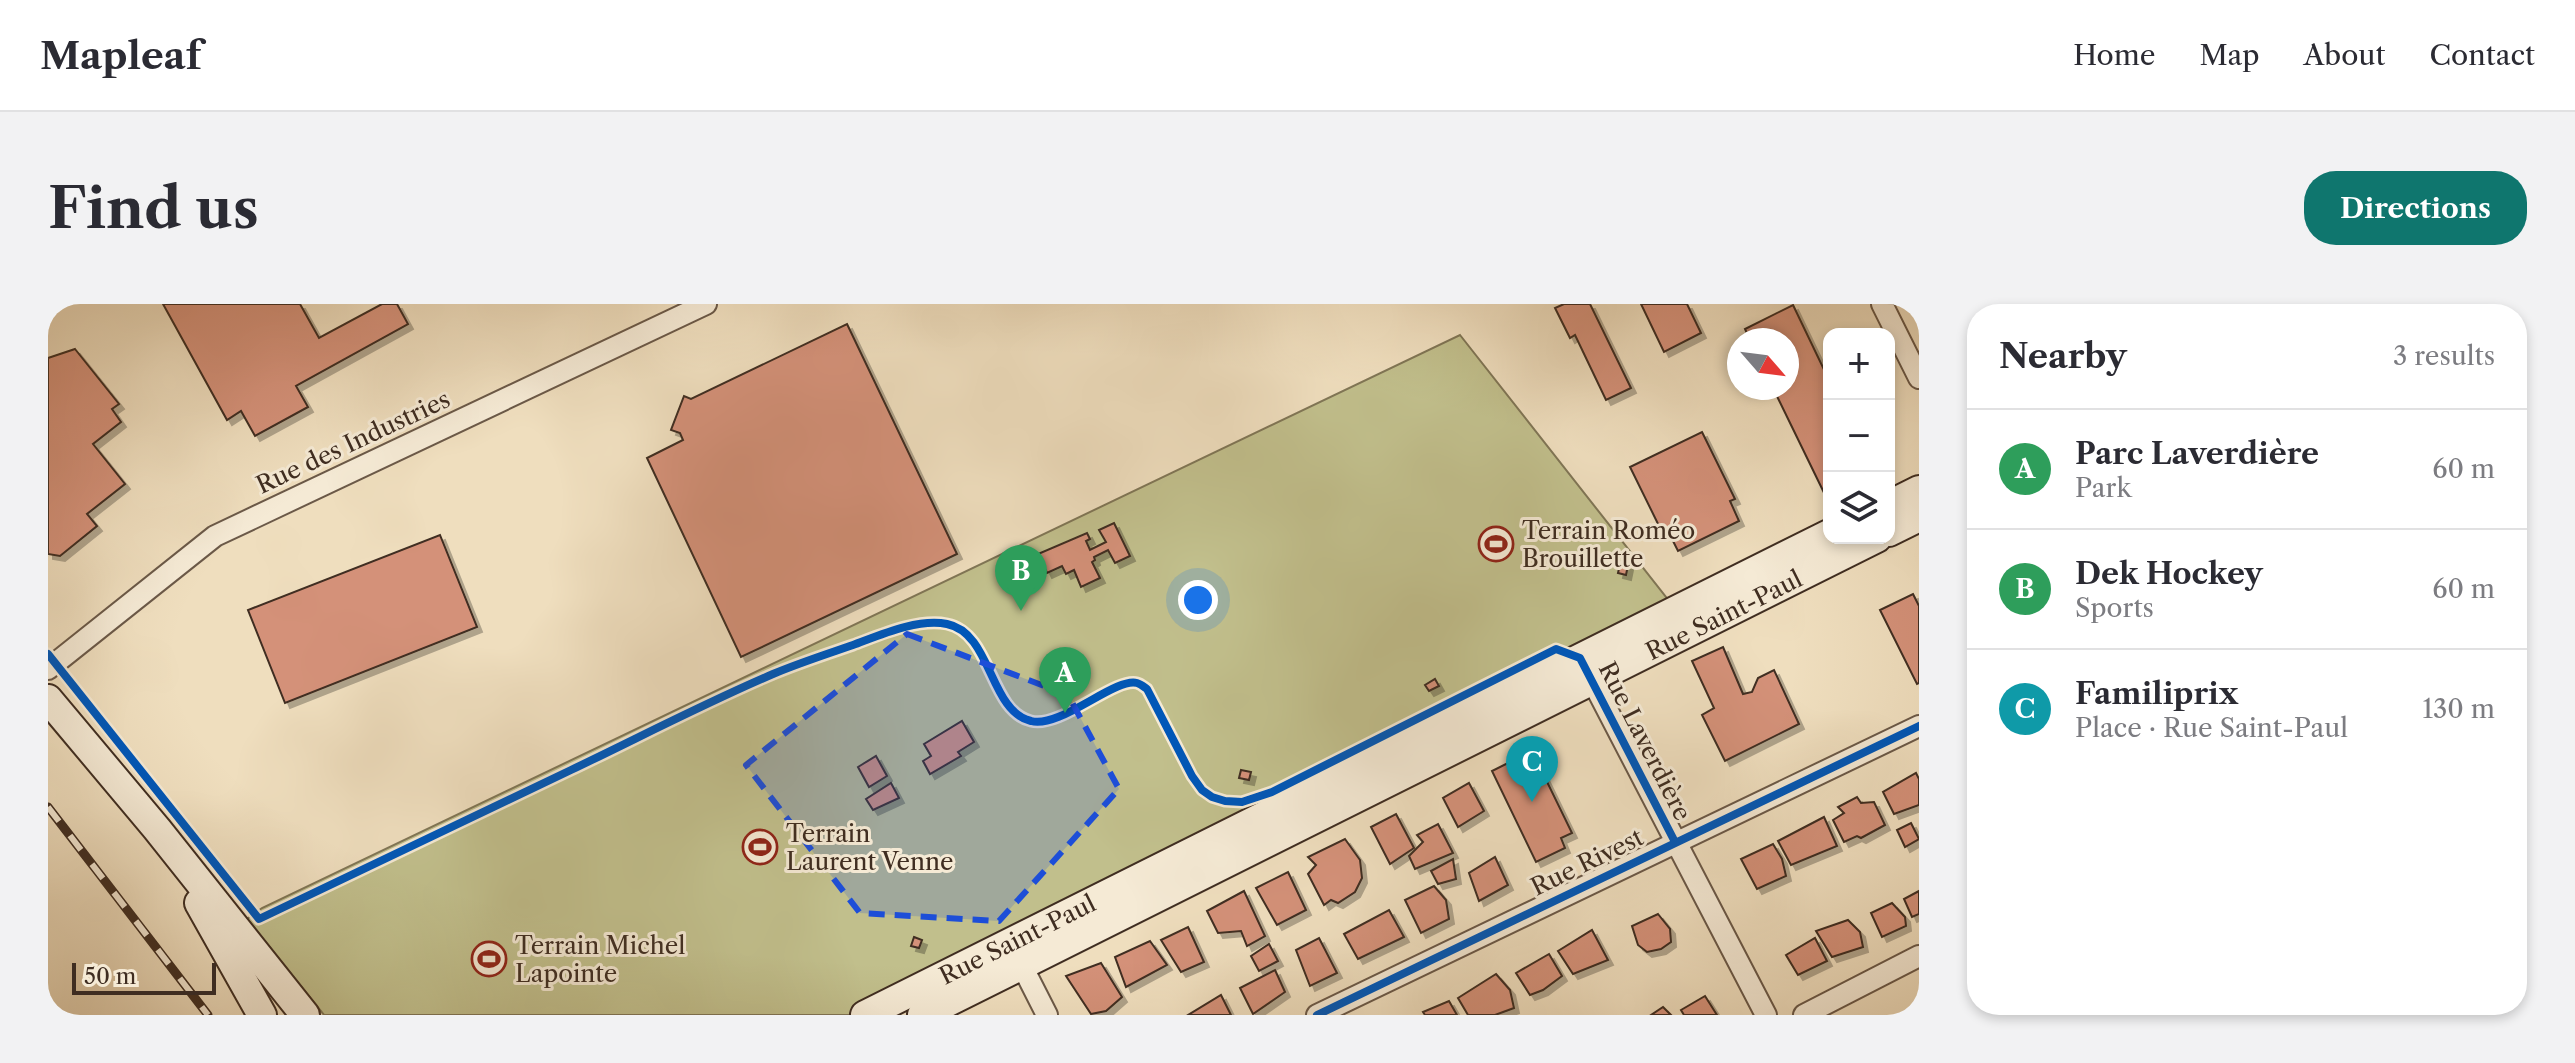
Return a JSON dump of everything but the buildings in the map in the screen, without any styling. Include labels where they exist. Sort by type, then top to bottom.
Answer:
[{"type":"street","name":"Rue des Industries","points":[[48,669],[215,536],[706,304]]},
{"type":"street","points":[[1882,304],[1919,378]]},
{"type":"street","points":[[1895,502],[1919,490]]},
{"type":"street","points":[[1895,529],[1919,517]]},
{"type":"street","name":"Rue Saint-Paul","points":[[1732,597],[1823,538]]},
{"type":"street","name":"Rue Saint-Paul","points":[[875,1013],[1016,954],[1732,597],[1862,544]]},
{"type":"street","name":"Rue Laverdière","points":[[1586,670],[1766,1015]]},
{"type":"street","points":[[48,699],[157,829],[305,1015]]},
{"type":"street","name":"Rue Rivest","points":[[1317,1015],[1919,726]]},
{"type":"street","points":[[157,829],[262,1015]]},
{"type":"street","points":[[1016,954],[1047,1015]]},
{"type":"street","name":"Rue Saint-Paul","points":[[922,1015],[1016,954]]},
{"type":"street","points":[[1804,1015],[1919,956]]},
{"type":"highlighted area","points":[[907,634],[1068,695],[1119,789],[999,921],[860,913],[746,765]]},
{"type":"shaded area","points":[[1460,335],[1673,606],[853,1015],[324,1015],[247,919],[262,908]]},
{"type":"railway","points":[[48,807],[208,1015]]},
{"type":"cycle path","points":[[48,654],[259,919],[748,685],[887,632],[924,623],[947,624],[962,630],[982,656],[1006,703],[1017,714],[1031,721],[1057,718],[1127,683],[1140,684],[1147,689],[1202,790],[1225,801],[1242,802],[1272,792],[1556,649],[1580,658],[1675,842]]},
{"type":"cycle path","points":[[1317,1015],[1919,726]]},
{"type":"place","name":"Terrain Roméo Brouillette","points":[[1496,544]]},
{"type":"place","name":"Dek Hockey","points":[[1021,611]]},
{"type":"place","name":"Parc Laverdière","points":[[1065,713]]},
{"type":"place","name":"Familiprix","points":[[1532,802]]},
{"type":"place","name":"Terrain Laurent Venne","points":[[760,847]]},
{"type":"place","name":"Terrain Michel Lapointe","points":[[489,959]]}]
